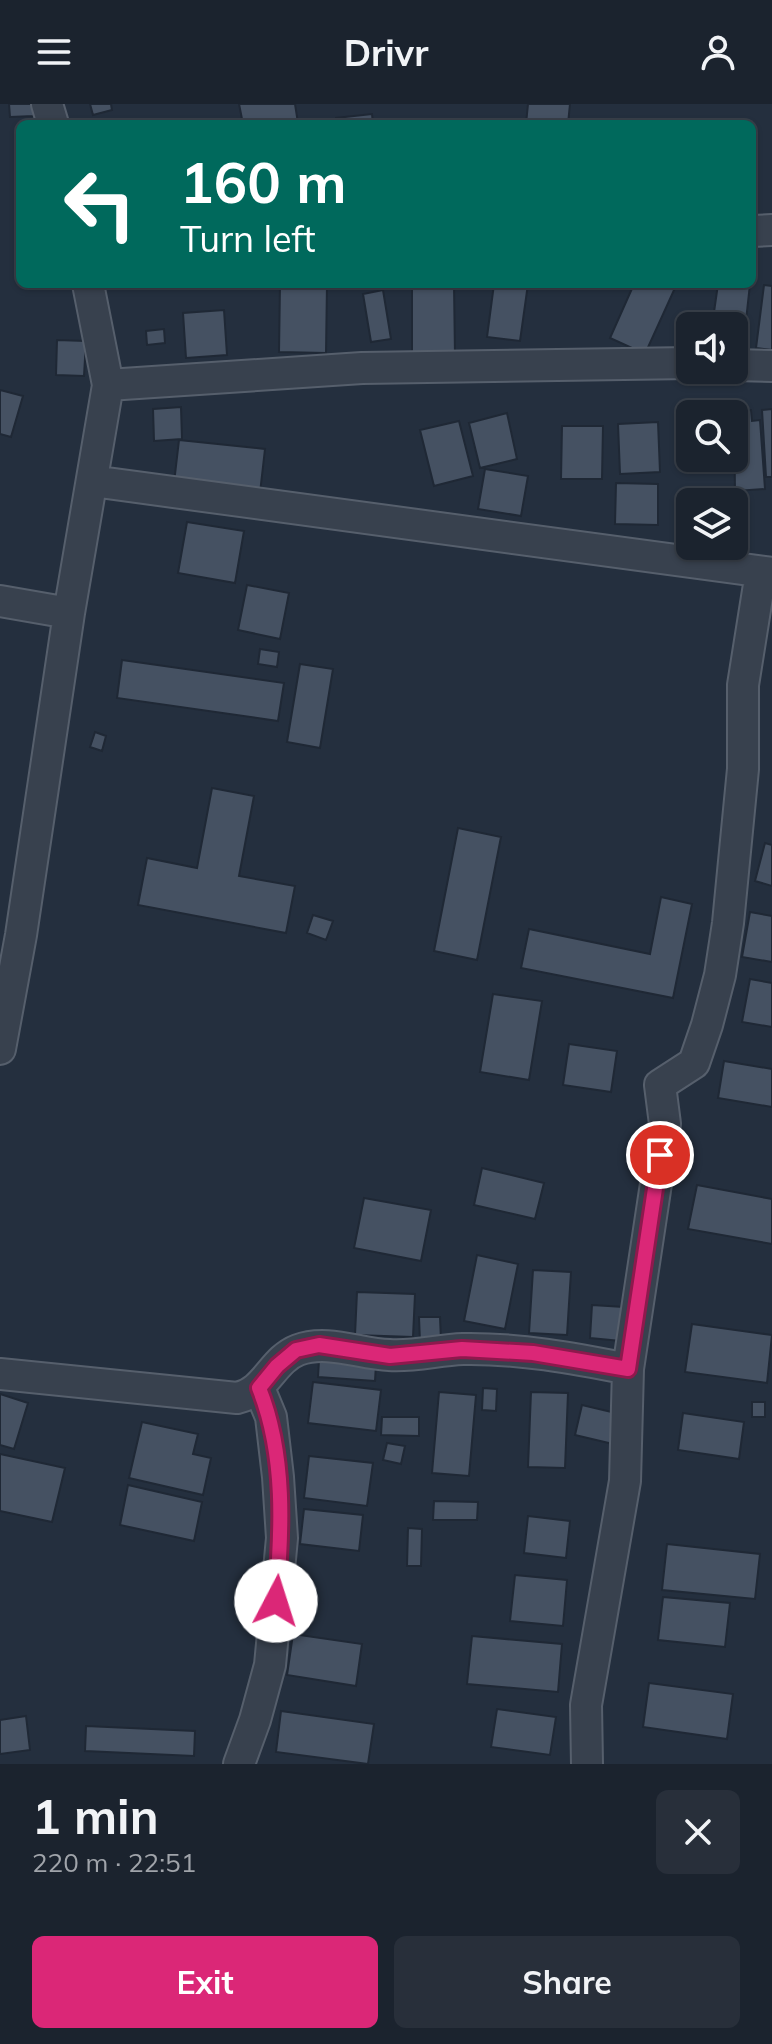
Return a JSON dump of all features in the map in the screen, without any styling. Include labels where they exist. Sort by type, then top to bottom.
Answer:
[{"type":"street","points":[[0,1049],[21,935],[69,613],[108,385],[89,288]]},
{"type":"street","points":[[108,385],[362,368],[676,363]]},
{"type":"street","points":[[748,365],[772,366]]},
{"type":"street","points":[[92,481],[767,573],[743,685],[743,769],[720,975],[694,1063],[660,1085],[665,1124],[628,1369],[625,1481],[586,1705],[587,1764]]},
{"type":"street","points":[[0,601],[69,613]]},
{"type":"street","points":[[0,1374],[237,1398],[248,1396],[259,1388],[277,1366],[296,1350],[319,1345],[390,1356],[462,1349],[533,1353],[628,1369]]},
{"type":"street","points":[[239,1764],[270,1665],[282,1538],[271,1417],[259,1388]]},
{"type":"building","points":[[9,104],[33,104],[34,116],[10,117]]},
{"type":"building","points":[[90,104],[111,104],[112,110],[93,115]]},
{"type":"building","points":[[239,104],[295,104],[298,120],[242,120]]},
{"type":"building","points":[[528,104],[570,104],[568,120],[526,120]]},
{"type":"building","points":[[372,114],[373,120],[336,120]]},
{"type":"building","points":[[764,285],[772,286],[772,350],[756,348]]},
{"type":"building","points":[[280,288],[327,288],[326,353],[279,352]]},
{"type":"building","points":[[412,288],[454,288],[455,356],[412,357]]},
{"type":"building","points":[[493,288],[527,288],[520,341],[487,337]]},
{"type":"building","points":[[632,288],[675,288],[645,354],[610,338]]},
{"type":"building","points":[[717,288],[750,288],[747,312],[714,312]]},
{"type":"building","points":[[383,290],[391,339],[371,342],[363,294]]},
{"type":"building","points":[[224,310],[227,355],[186,358],[183,313]]},
{"type":"building","points":[[164,329],[165,343],[147,345],[146,331]]},
{"type":"building","points":[[57,340],[86,341],[84,376],[56,375]]},
{"type":"building","points":[[0,390],[23,396],[11,437],[0,434]]},
{"type":"building","points":[[181,407],[182,439],[154,441],[153,409]]},
{"type":"building","points":[[772,409],[772,477],[766,477],[762,410]]},
{"type":"building","points":[[748,410],[751,410],[752,421],[760,420],[765,489],[735,488],[735,472],[748,472]]},
{"type":"building","points":[[507,413],[517,459],[480,468],[469,423]]},
{"type":"building","points":[[459,421],[473,476],[434,486],[420,430]]},
{"type":"building","points":[[658,422],[660,472],[620,474],[618,424]]},
{"type":"building","points":[[562,426],[603,426],[602,479],[561,479]]},
{"type":"building","points":[[179,440],[265,449],[260,493],[174,483]]},
{"type":"building","points":[[485,469],[528,476],[521,516],[478,509]]},
{"type":"building","points":[[616,483],[658,484],[658,525],[615,524]]},
{"type":"building","points":[[187,522],[244,531],[235,583],[178,573]]},
{"type":"building","points":[[247,585],[289,593],[280,639],[238,630]]},
{"type":"building","points":[[260,649],[279,652],[277,667],[258,664]]},
{"type":"building","points":[[122,660],[284,683],[278,721],[117,698]]},
{"type":"building","points":[[300,664],[333,669],[320,748],[287,742]]},
{"type":"building","points":[[95,732],[106,736],[102,751],[90,747]]},
{"type":"building","points":[[212,788],[254,796],[239,876],[295,886],[286,933],[138,905],[147,858],[197,868]]},
{"type":"building","points":[[458,828],[501,837],[477,960],[434,951]]},
{"type":"building","points":[[765,843],[772,845],[772,886],[755,881]]},
{"type":"building","points":[[661,897],[692,904],[673,998],[521,968],[529,929],[650,954]]},
{"type":"building","points":[[750,912],[772,916],[772,962],[742,957]]},
{"type":"building","points":[[313,915],[333,921],[326,940],[307,933]]},
{"type":"building","points":[[750,979],[772,983],[772,1027],[742,1022]]},
{"type":"building","points":[[493,994],[542,1001],[529,1080],[480,1072]]},
{"type":"building","points":[[569,1044],[617,1051],[611,1092],[563,1085]]},
{"type":"building","points":[[724,1061],[772,1069],[772,1107],[718,1098]]},
{"type":"building","points":[[482,1168],[544,1183],[535,1219],[474,1205]]},
{"type":"building","points":[[697,1185],[772,1199],[772,1244],[688,1229]]},
{"type":"building","points":[[364,1198],[431,1210],[421,1261],[354,1248]]},
{"type":"building","points":[[477,1255],[518,1264],[505,1329],[464,1321]]},
{"type":"building","points":[[533,1270],[571,1272],[567,1335],[529,1333]]},
{"type":"building","points":[[357,1292],[415,1294],[413,1337],[355,1335]]},
{"type":"building","points":[[592,1305],[624,1307],[621,1341],[590,1338]]},
{"type":"building","points":[[419,1317],[440,1317],[441,1341],[420,1342]]},
{"type":"building","points":[[692,1324],[772,1335],[767,1383],[685,1372]]},
{"type":"building","points":[[319,1360],[376,1364],[375,1381],[318,1377]]},
{"type":"building","points":[[313,1382],[381,1390],[376,1431],[308,1423]]},
{"type":"building","points":[[483,1388],[497,1389],[496,1411],[482,1410]]},
{"type":"building","points":[[439,1392],[476,1395],[469,1476],[432,1473]]},
{"type":"building","points":[[531,1392],[568,1393],[565,1468],[528,1467]]},
{"type":"building","points":[[0,1394],[28,1403],[14,1449],[0,1445]]},
{"type":"building","points":[[752,1402],[765,1402],[765,1417],[752,1417]]},
{"type":"building","points":[[582,1405],[620,1414],[613,1444],[575,1435]]},
{"type":"building","points":[[683,1413],[744,1422],[739,1459],[678,1450]]},
{"type":"building","points":[[382,1417],[419,1417],[419,1436],[381,1435]]},
{"type":"building","points":[[142,1422],[198,1434],[193,1454],[211,1458],[203,1495],[129,1478]]},
{"type":"building","points":[[387,1443],[405,1446],[401,1464],[383,1460]]},
{"type":"building","points":[[0,1454],[65,1468],[52,1522],[0,1511]]},
{"type":"building","points":[[309,1456],[373,1463],[367,1506],[304,1498]]},
{"type":"building","points":[[128,1485],[202,1502],[194,1541],[120,1525]]},
{"type":"building","points":[[434,1501],[478,1502],[477,1520],[433,1520]]},
{"type":"building","points":[[304,1509],[363,1515],[359,1551],[300,1544]]},
{"type":"building","points":[[528,1516],[570,1521],[566,1558],[524,1553]]},
{"type":"building","points":[[408,1528],[422,1529],[421,1566],[407,1566]]},
{"type":"building","points":[[667,1544],[760,1554],[755,1599],[662,1590]]},
{"type":"building","points":[[515,1575],[567,1580],[563,1626],[510,1621]]},
{"type":"building","points":[[663,1597],[730,1603],[725,1647],[658,1640]]},
{"type":"building","points":[[293,1634],[362,1644],[356,1686],[287,1675]]},
{"type":"building","points":[[472,1636],[562,1644],[558,1692],[467,1684]]},
{"type":"building","points":[[649,1683],[733,1694],[727,1739],[643,1727]]},
{"type":"building","points":[[497,1709],[556,1717],[550,1755],[491,1747]]},
{"type":"building","points":[[281,1711],[374,1724],[368,1764],[276,1752]]},
{"type":"building","points":[[26,1716],[30,1750],[0,1754],[0,1720]]},
{"type":"building","points":[[86,1726],[195,1731],[194,1756],[85,1751]]},
{"type":"route","points":[[276,1601],[282,1538],[278,1477],[271,1417],[259,1388],[277,1366],[296,1350],[319,1345],[390,1356],[462,1349],[533,1353],[628,1369],[660,1155]]}]
